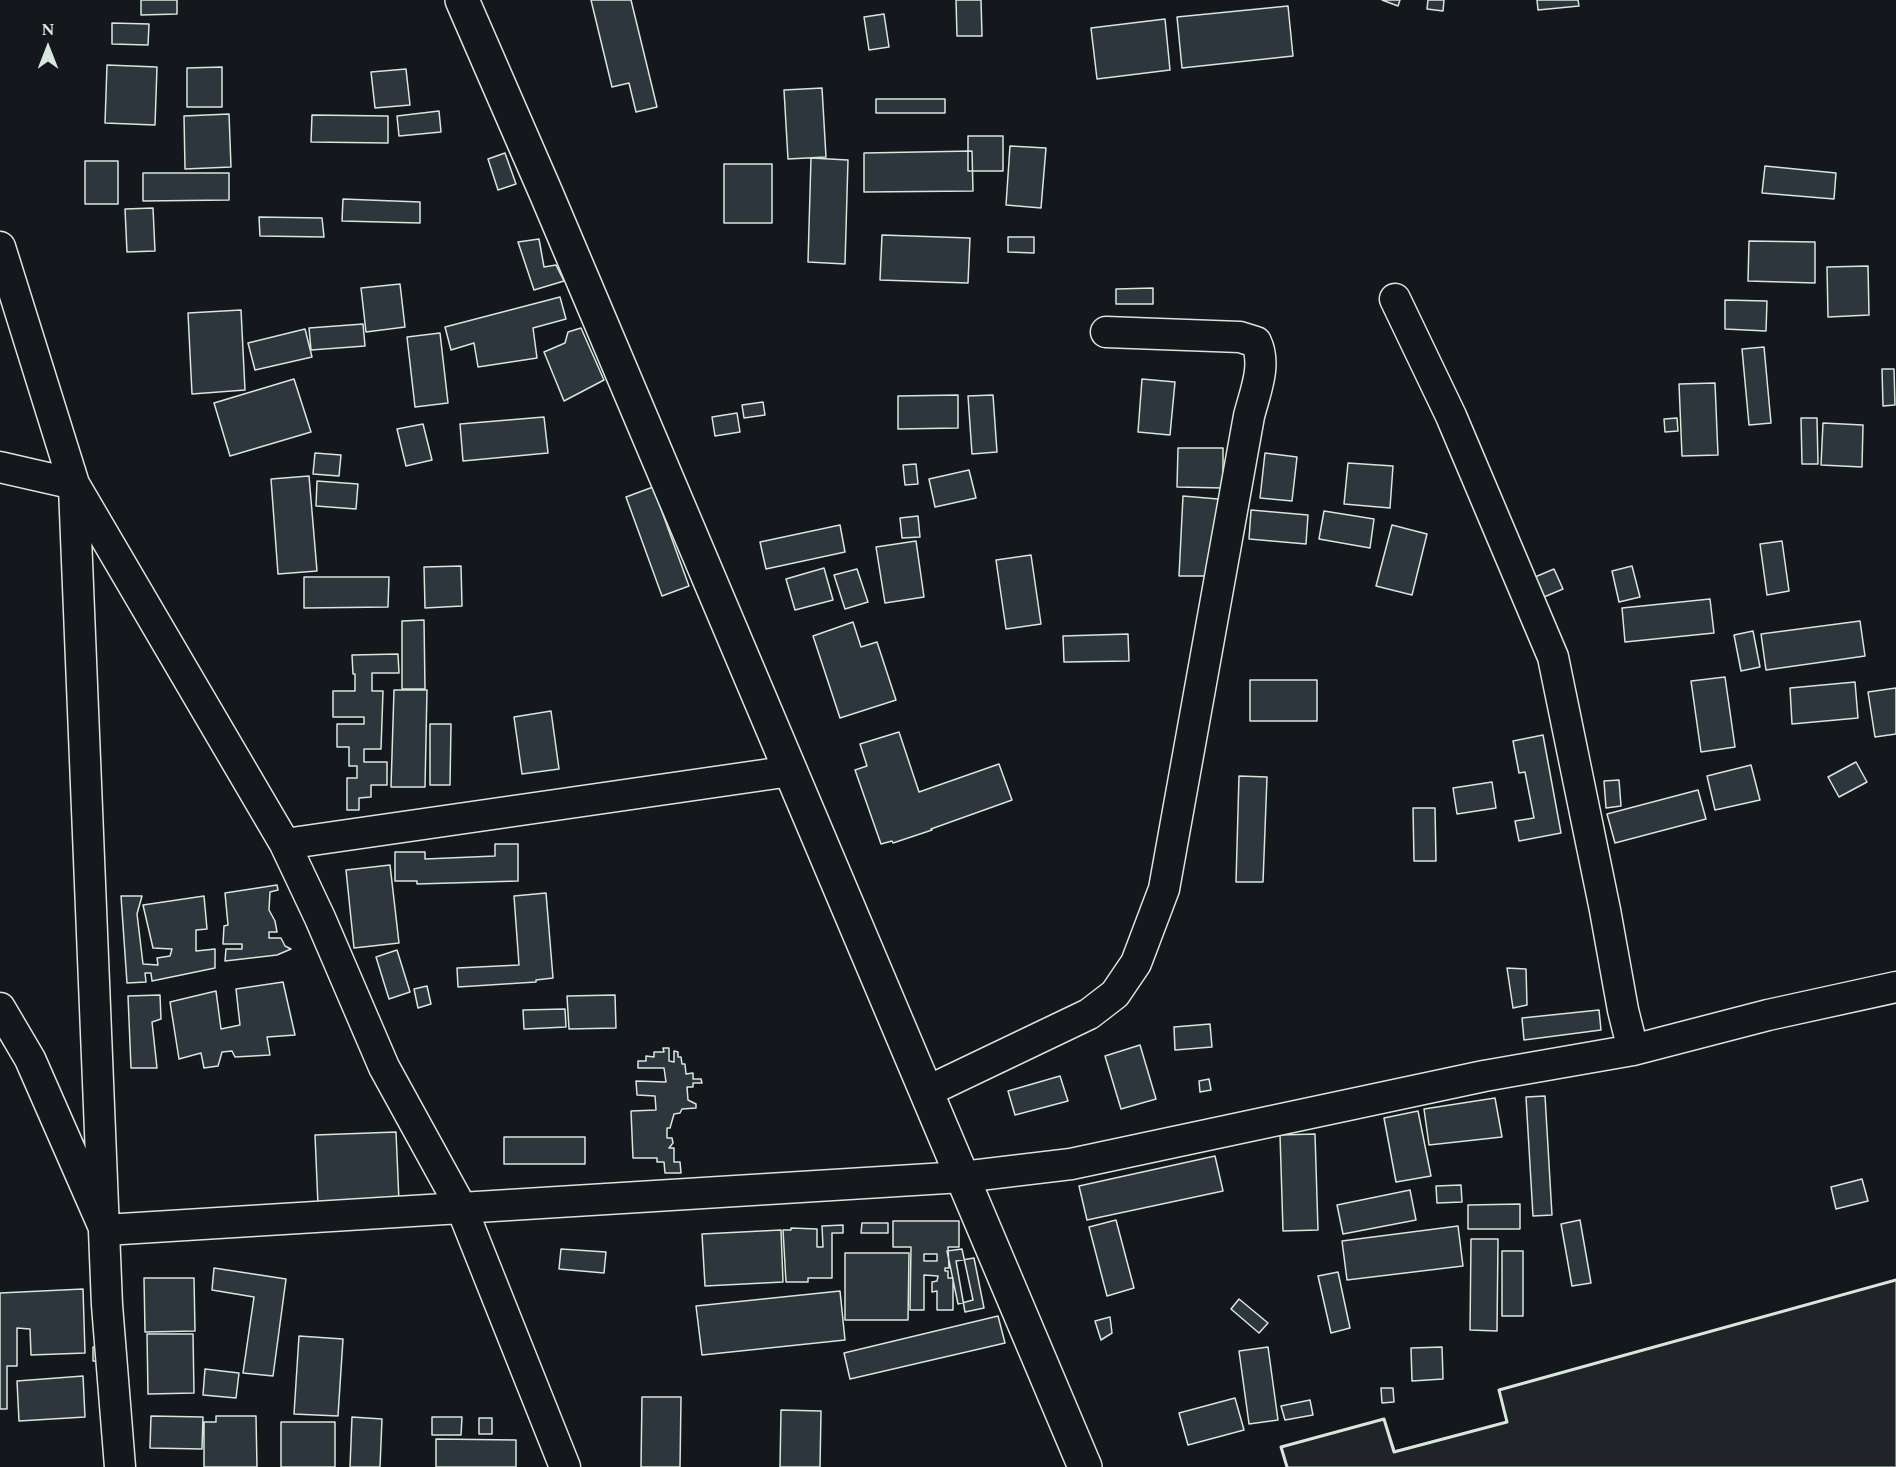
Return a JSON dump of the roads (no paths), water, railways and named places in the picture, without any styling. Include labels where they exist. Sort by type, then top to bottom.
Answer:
[{"type":"main road","points":[[462,0],[560,225],[1085,1467]]},
{"type":"street","points":[[0,247],[74,484],[285,844],[320,918],[384,1067],[462,1209],[566,1467]]},
{"type":"street","points":[[1395,299],[1451,416],[1552,657],[1633,1050]]},
{"type":"street","points":[[926,1092],[1089,1014],[1115,994],[1136,963],[1164,889],[1249,416],[1262,364],[1261,352],[1256,342],[1240,337],[1106,332]]},
{"type":"street","points":[[0,467],[74,484]]},
{"type":"street","points":[[74,484],[107,1305],[120,1467]]},
{"type":"street","points":[[285,844],[791,771]]},
{"type":"street","points":[[105,1230],[962,1177],[1071,1164],[1484,1076],[1633,1050],[1768,1015],[1896,987]]},
{"type":"street","points":[[0,1008],[30,1059],[105,1230]]}]
